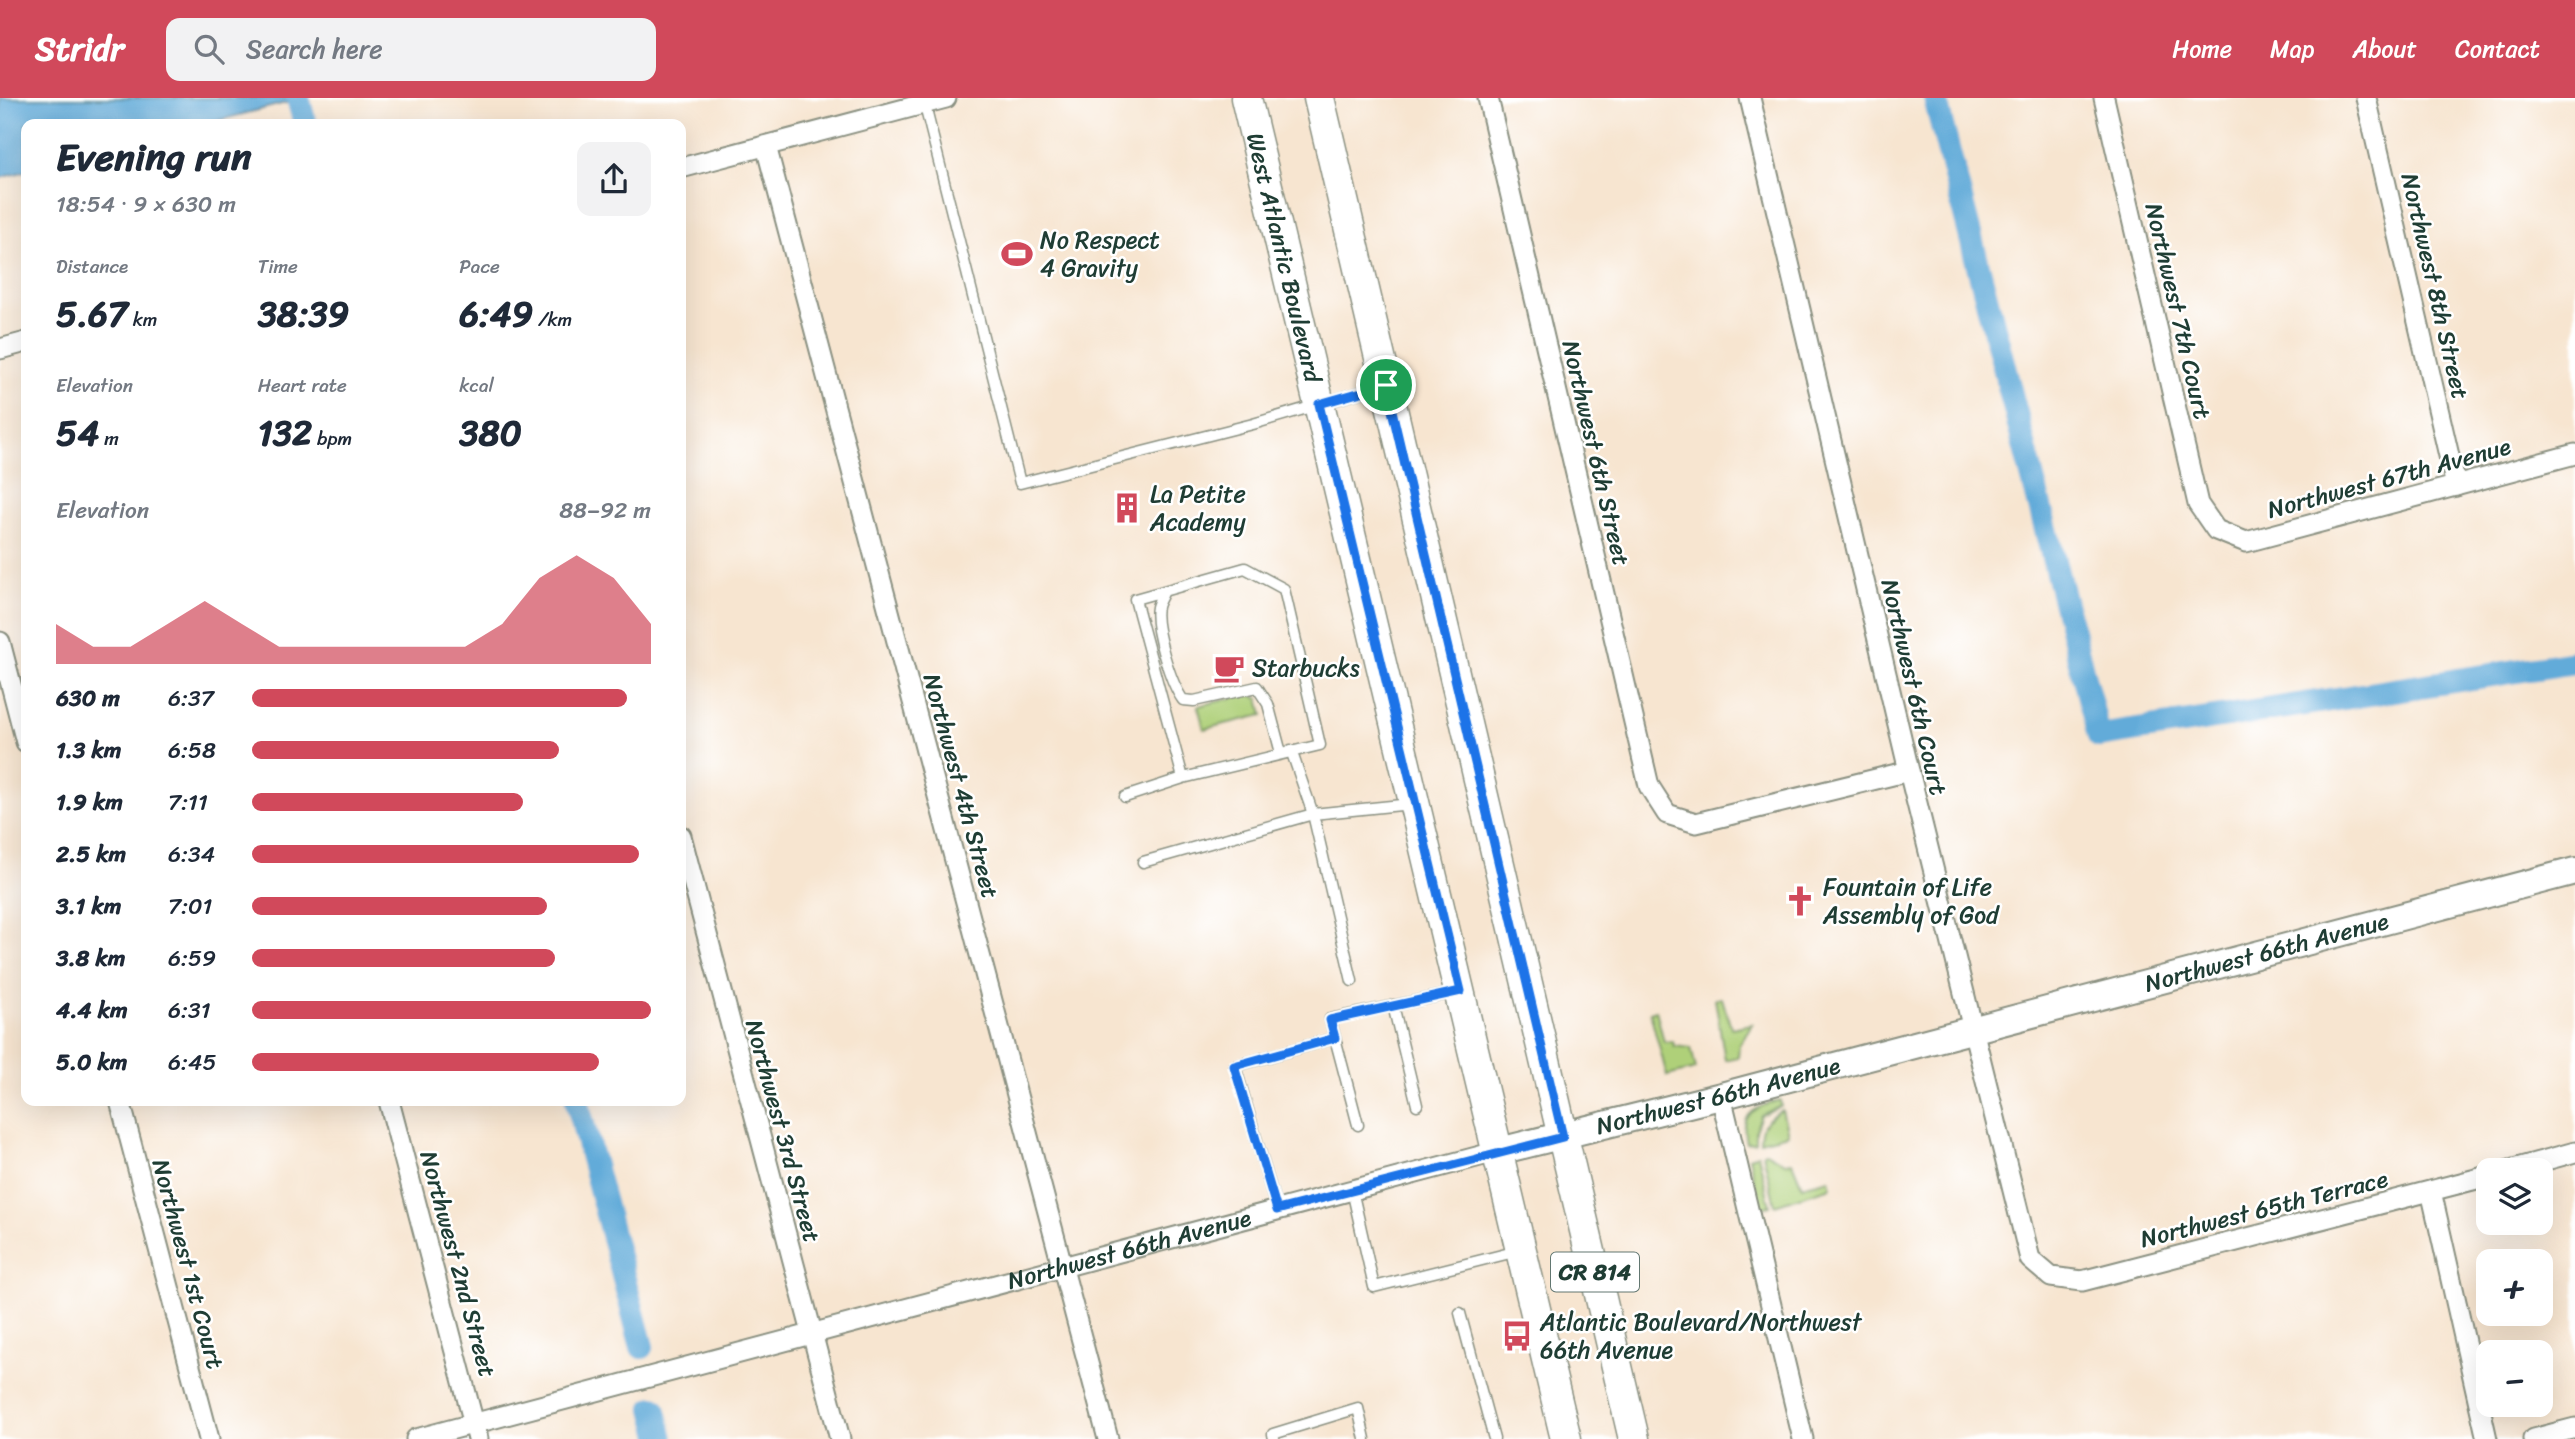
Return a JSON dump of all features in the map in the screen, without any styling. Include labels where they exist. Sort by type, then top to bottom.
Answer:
[{"type":"main road","name":"West Atlantic Boulevard","points":[[1246,98],[1566,1439]]},
{"type":"main road","name":"CR 814","points":[[1318,98],[1634,1439]]},
{"type":"street","points":[[686,167],[946,98]]},
{"type":"street","name":"Northwest 6th Street","points":[[1488,98],[1649,786],[1667,814],[1696,823],[1909,771]]},
{"type":"street","name":"Northwest 6th Court","points":[[1749,98],[1909,771],[2030,1259],[2051,1277]]},
{"type":"street","name":"Northwest 7th Court","points":[[2104,98],[2198,504],[2216,530]]},
{"type":"street","name":"Northwest 8th Street","points":[[2366,98],[2456,486]]},
{"type":"street","name":"Northwest 4th Street","points":[[766,146],[1108,1439]]},
{"type":"street","points":[[0,349],[21,343]]},
{"type":"street","name":"Northwest 67th Avenue","points":[[2216,530],[2246,542],[2575,454]]},
{"type":"street","points":[[0,642],[21,723]]},
{"type":"street","name":"Northwest 3rd Street","points":[[686,855],[840,1439]]},
{"type":"street","name":"Northwest 66th Avenue","points":[[416,1439],[476,1432],[811,1334],[1499,1151],[1721,1096],[2575,871]]},
{"type":"street","points":[[1721,1096],[1803,1439]]},
{"type":"street","name":"Northwest 1st Court","points":[[121,1106],[209,1439]]},
{"type":"street","name":"Northwest 2nd Street","points":[[390,1106],[476,1432]]},
{"type":"street","points":[[2553,1158],[2575,1152]]},
{"type":"street","name":"Northwest 65th Terrace","points":[[2051,1277],[2082,1281],[2476,1179]]},
{"type":"street","points":[[2431,1191],[2487,1439]]},
{"type":"street","points":[[2533,1439],[2575,1428]]},
{"type":"lane","points":[[924,102],[1020,483],[1253,424],[1386,385]]},
{"type":"lane","points":[[1125,797],[1183,778],[1320,745],[1284,589],[1245,568],[1135,600],[1183,778]]},
{"type":"lane","points":[[1164,591],[1157,608],[1158,627],[1175,689],[1183,700],[1194,701],[1257,687],[1268,704],[1313,814],[1352,982]]},
{"type":"lane","points":[[1143,862],[1313,814],[1415,803]]},
{"type":"lane","points":[[1358,1125],[1330,1020],[1461,991]]},
{"type":"lane","points":[[1393,1006],[1417,1105]]},
{"type":"lane","points":[[1277,1210],[1234,1066],[1335,1038]]},
{"type":"lane","points":[[1352,1190],[1374,1287],[1522,1250]]},
{"type":"lane","points":[[1460,1313],[1494,1439]]},
{"type":"lane","points":[[1274,1439],[1273,1434],[1358,1408],[1365,1439]]},
{"type":"path","points":[[1312,670],[1346,662]]},
{"type":"green space","points":[[1249,694],[1259,698],[1263,715],[1204,729],[1198,706]]},
{"type":"green space","points":[[1722,998],[1731,1028],[1752,1024],[1739,1045],[1738,1057],[1725,1060],[1715,999]]},
{"type":"green space","points":[[1656,1010],[1664,1042],[1673,1041],[1674,1046],[1691,1048],[1696,1069],[1667,1076],[1650,1012]]},
{"type":"green space","points":[[1780,1100],[1781,1106],[1761,1115],[1755,1131],[1755,1142],[1746,1143],[1744,1133],[1747,1118],[1756,1109]]},
{"type":"green space","points":[[1782,1110],[1788,1134],[1760,1141],[1761,1130],[1766,1122]]},
{"type":"green space","points":[[1766,1152],[1785,1163],[1792,1162],[1802,1186],[1829,1179],[1831,1187],[1775,1205],[1763,1153]]},
{"type":"green space","points":[[1758,1154],[1770,1206],[1760,1208],[1749,1157]]},
{"type":"water","points":[[0,98],[305,98],[224,119],[21,119],[21,172],[0,178]]},
{"type":"waterway","points":[[298,98],[304,119]]},
{"type":"waterway","points":[[1935,98],[2099,736],[2575,662]]},
{"type":"waterway","points":[[578,1106],[642,1347]]},
{"type":"waterway","points":[[654,1408],[662,1439]]},
{"type":"place","name":"No Respect 4 Gravity","points":[[1017,254]]},
{"type":"place","name":"La Petite Academy","points":[[1127,508]]},
{"type":"place","name":"Starbucks","points":[[1229,668]]},
{"type":"place","name":"Fountain of Life Assembly of God","points":[[1800,901]]},
{"type":"place","name":"Atlantic Boulevard/Northwest 66th Avenue","points":[[1517,1336]]},
{"type":"route","points":[[1386,385],[1563,1137],[1499,1151],[1277,1210],[1234,1066],[1335,1038],[1330,1020],[1461,991],[1319,404],[1386,385]]}]
